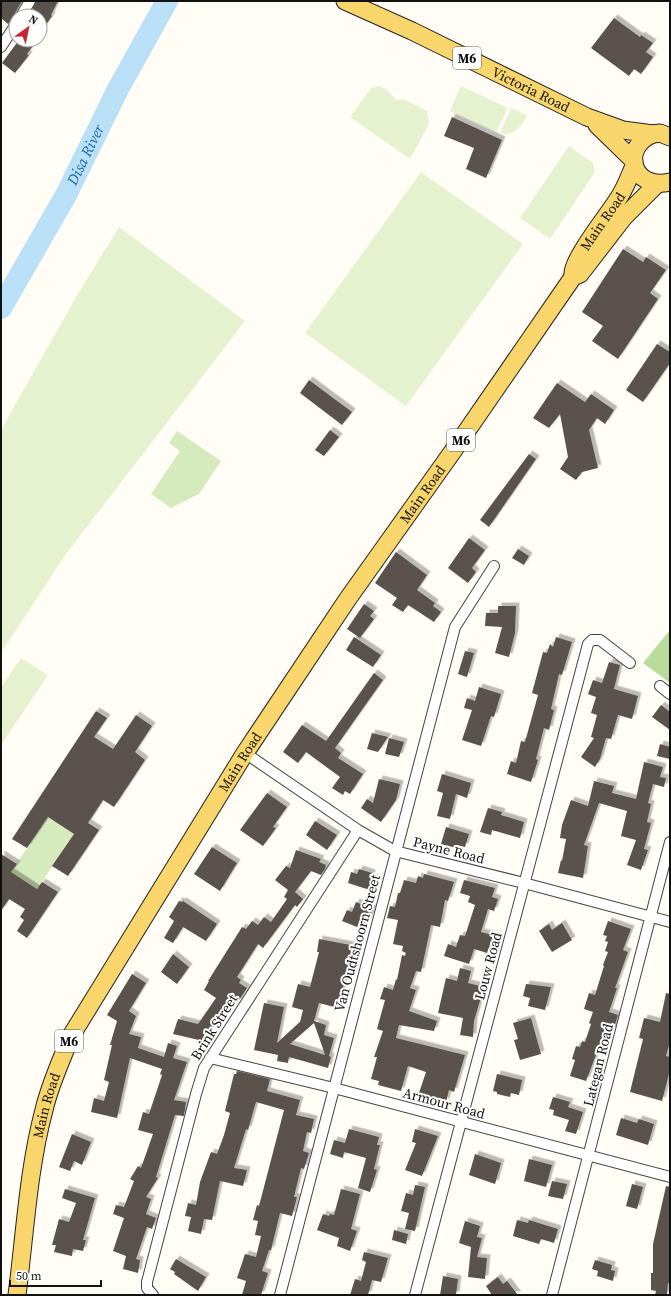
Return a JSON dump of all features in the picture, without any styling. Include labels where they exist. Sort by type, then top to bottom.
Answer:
[{"type":"main road","name":"Victoria Road","points":[[345,1],[412,31],[588,117],[623,130],[665,135]]},
{"type":"main road","name":"Victoria Road","points":[[588,117],[609,135],[634,163],[639,175],[647,181],[664,185]]},
{"type":"main road","name":"Victoria Road","points":[[634,163],[636,147],[640,141],[665,135]]},
{"type":"main road","name":"Main Road","points":[[573,278],[573,269],[619,197],[634,163]]},
{"type":"main road","name":"Main Road","points":[[17,1295],[32,1168],[43,1112],[54,1077],[72,1036],[88,1008],[245,753],[346,600],[453,451],[573,278],[580,274],[624,217],[664,185]]},
{"type":"street","points":[[1,47],[8,36]]},
{"type":"street","name":"Van Oudtshoorn Street","points":[[280,1295],[455,627],[470,601],[494,566]]},
{"type":"street","name":"Louw Road","points":[[415,1295],[588,644],[592,640],[600,640],[630,663]]},
{"type":"street","points":[[660,686],[670,694]]},
{"type":"street","name":"Payne Road","points":[[245,753],[358,830],[395,852],[524,883],[670,922]]},
{"type":"street","name":"Brink Street","points":[[150,1291],[197,1088],[210,1058],[358,830]]},
{"type":"street","name":"Lategan Road","points":[[552,1295],[670,842]]},
{"type":"street","name":"Armour Road","points":[[210,1058],[334,1088],[670,1177]]},
{"type":"green space","points":[[379,86],[387,90],[396,100],[405,100],[427,111],[429,124],[410,159],[350,117],[371,88]]},
{"type":"green space","points":[[461,86],[508,108],[496,132],[450,111]]},
{"type":"green space","points":[[511,108],[527,115],[517,130],[509,134],[500,133]]},
{"type":"green space","points":[[569,146],[593,163],[595,172],[550,239],[520,218]]},
{"type":"green space","points":[[421,172],[523,244],[406,406],[305,333]]},
{"type":"green space","points":[[119,227],[245,321],[66,554],[1,653],[1,430],[76,297]]},
{"type":"green space","points":[[177,431],[221,461],[199,494],[171,508],[151,494],[180,451],[169,443]]},
{"type":"green space","points":[[670,630],[670,683],[643,663]]},
{"type":"green space","points":[[21,658],[48,675],[1,745],[1,687]]},
{"type":"green space","points":[[48,817],[74,834],[37,889],[11,872]]},
{"type":"building","points":[[1,1],[22,1],[18,8],[8,8],[8,24],[1,18]]},
{"type":"building","points":[[36,1],[58,1],[48,22],[48,8],[33,8]]},
{"type":"building","points":[[614,18],[640,37],[641,35],[653,43],[646,52],[653,57],[641,74],[634,69],[629,76],[591,48]]},
{"type":"building","points":[[13,48],[31,48],[27,54],[29,55],[15,73],[2,63]]},
{"type":"building","points":[[452,117],[502,140],[486,178],[466,169],[474,148],[444,136]]},
{"type":"building","points":[[623,249],[643,262],[646,257],[666,270],[650,293],[658,299],[618,359],[592,341],[603,326],[582,312]]},
{"type":"building","points":[[657,344],[670,352],[670,363],[643,402],[626,390]]},
{"type":"building","points":[[309,380],[352,412],[342,425],[300,393]]},
{"type":"building","points":[[557,383],[585,402],[591,394],[614,410],[605,424],[597,418],[589,430],[598,468],[582,472],[576,480],[560,469],[568,457],[560,414],[549,428],[533,418]]},
{"type":"building","points":[[330,430],[339,437],[324,456],[315,450]]},
{"type":"building","points":[[529,454],[536,459],[489,527],[480,520]]},
{"type":"building","points":[[469,538],[485,550],[472,568],[476,572],[468,583],[448,568]]},
{"type":"building","points":[[518,549],[529,556],[524,565],[512,558]]},
{"type":"building","points":[[396,552],[427,575],[417,590],[435,603],[433,606],[441,612],[434,622],[408,605],[403,612],[392,605],[397,598],[375,583]]},
{"type":"building","points":[[364,604],[374,611],[370,616],[374,619],[360,638],[347,629]]},
{"type":"building","points":[[498,606],[516,606],[515,633],[509,657],[495,653],[502,627],[485,626],[486,613],[498,613]]},
{"type":"building","points":[[354,637],[381,655],[373,667],[346,650]]},
{"type":"building","points":[[556,637],[572,642],[562,675],[559,674],[551,709],[554,710],[549,730],[544,728],[536,759],[538,760],[531,782],[507,774],[511,761],[516,763],[521,741],[525,742],[538,695],[532,693],[543,652],[547,653],[550,644],[553,647]]},
{"type":"building","points":[[465,651],[474,653],[467,677],[458,674]]},
{"type":"building","points":[[609,662],[620,665],[614,689],[638,696],[632,719],[618,715],[611,739],[606,738],[600,759],[595,767],[581,757],[594,738],[591,737],[597,715],[591,713],[596,697],[588,694],[593,680],[602,683]]},
{"type":"building","points":[[374,673],[383,680],[335,748],[341,753],[338,758],[363,774],[350,794],[345,791],[343,795],[332,788],[340,777],[306,752],[298,763],[283,752],[302,725],[326,741]]},
{"type":"building","points":[[479,687],[501,694],[494,717],[491,716],[481,746],[462,740],[472,710],[464,708],[467,698],[475,701]]},
{"type":"building","points":[[661,705],[670,712],[670,730],[652,717]]},
{"type":"building","points":[[96,711],[107,718],[94,737],[113,749],[136,715],[152,726],[135,752],[145,760],[114,807],[103,800],[88,823],[99,830],[68,876],[52,866],[74,834],[48,817],[27,848],[12,839]]},
{"type":"building","points":[[372,733],[388,737],[378,752],[367,749]]},
{"type":"building","points":[[389,738],[404,742],[399,757],[385,754]]},
{"type":"building","points":[[660,744],[670,747],[670,759],[657,756]]},
{"type":"building","points":[[644,762],[663,767],[660,777],[666,778],[664,787],[653,784],[648,803],[651,804],[647,822],[651,823],[644,849],[648,850],[641,870],[627,865],[636,840],[621,836],[627,811],[599,803],[584,845],[588,846],[583,878],[558,873],[566,839],[560,838],[562,825],[571,800],[588,806],[594,781],[614,786],[612,793],[636,799]]},
{"type":"building","points":[[442,774],[471,783],[467,798],[456,794],[450,819],[437,816],[443,793],[437,791]]},
{"type":"building","points":[[379,779],[400,784],[396,800],[381,822],[361,808],[367,799],[373,803]]},
{"type":"building","points":[[267,793],[287,807],[273,827],[276,828],[263,846],[240,830]]},
{"type":"building","points":[[488,808],[502,812],[501,815],[524,822],[520,838],[492,830],[491,835],[480,832]]},
{"type":"building","points":[[315,821],[337,835],[327,850],[306,835]]},
{"type":"building","points":[[446,827],[469,834],[465,847],[457,845],[456,848],[441,844]]},
{"type":"building","points":[[212,847],[237,863],[220,891],[194,874]]},
{"type":"building","points":[[296,850],[321,859],[319,862],[326,865],[325,869],[321,875],[311,871],[295,892],[303,899],[297,907],[295,905],[263,948],[258,944],[237,977],[241,980],[239,983],[247,988],[238,1002],[232,999],[203,1041],[173,1034],[178,1019],[198,1024],[216,998],[204,990],[208,981],[242,927],[246,929],[252,921],[258,925],[264,917],[271,922],[287,899],[284,897],[288,890],[275,880],[286,866],[290,868]]},
{"type":"building","points":[[1,854],[17,864],[11,872],[37,889],[42,882],[58,892],[27,938],[17,931],[24,920],[20,917],[25,909],[9,899],[1,911]]},
{"type":"building","points":[[359,869],[372,873],[371,877],[377,879],[373,891],[348,883],[351,872],[357,874]]},
{"type":"building","points":[[424,874],[454,882],[448,901],[445,900],[440,927],[431,925],[421,972],[416,971],[410,988],[416,990],[409,1011],[437,1021],[434,1031],[399,1025],[396,1038],[465,1055],[454,1092],[449,1090],[446,1102],[419,1093],[426,1072],[408,1066],[401,1091],[378,1085],[379,1081],[371,1079],[377,1057],[374,1057],[383,1031],[377,1029],[385,1000],[380,999],[384,987],[393,990],[396,979],[397,980],[402,955],[405,956],[406,953],[402,951],[403,946],[393,944],[398,920],[387,918],[390,906],[395,907],[398,893],[400,893],[404,880],[416,883],[418,876],[423,878]]},
{"type":"building","points":[[464,880],[495,888],[492,897],[498,899],[494,911],[488,909],[481,932],[493,935],[487,953],[474,949],[469,964],[444,956],[448,944],[456,947],[460,935],[465,936],[475,905],[468,902],[470,896],[460,893]]},
{"type":"building","points":[[179,901],[183,901],[217,924],[206,941],[183,927],[173,943],[164,938],[174,921],[169,917]]},
{"type":"building","points":[[356,902],[373,909],[366,925],[360,922],[357,927],[342,921],[347,910],[352,912]]},
{"type":"building","points":[[608,921],[631,929],[623,950],[628,952],[615,988],[617,988],[609,1012],[618,1015],[613,1031],[606,1029],[586,1081],[570,1076],[575,1060],[572,1059],[576,1046],[580,1047],[582,1041],[585,1042],[591,1024],[589,1023],[593,1012],[584,1009],[589,993],[595,995],[608,952],[605,951],[608,942],[605,941],[607,936],[603,935]]},
{"type":"building","points":[[562,923],[572,940],[552,952],[539,931],[549,924],[552,930]]},
{"type":"building","points":[[319,939],[356,946],[354,957],[351,956],[338,1008],[319,1003],[314,1021],[326,1025],[324,1035],[334,1038],[329,1056],[331,1057],[328,1068],[289,1057],[288,1063],[277,1061],[278,1055],[254,1050],[264,1003],[284,1007],[277,1043],[300,1022],[303,1010],[292,1007],[298,984],[310,987],[319,952],[317,952]],"holes":[[[314,1023],[325,1055],[290,1044]]]},
{"type":"building","points":[[173,954],[189,967],[177,984],[161,972]]},
{"type":"building","points":[[460,968],[471,971],[468,983],[484,987],[474,1021],[473,1037],[460,1035],[463,1018],[438,1013],[446,978],[457,981]]},
{"type":"building","points":[[132,974],[146,983],[129,1011],[136,1016],[129,1034],[141,1037],[138,1048],[164,1057],[168,1043],[177,1046],[173,1058],[187,1062],[174,1100],[186,1102],[184,1116],[175,1115],[156,1177],[158,1178],[146,1197],[151,1199],[146,1214],[156,1218],[152,1229],[147,1227],[136,1259],[140,1260],[138,1273],[123,1269],[126,1256],[113,1251],[124,1218],[113,1214],[116,1205],[124,1207],[134,1181],[130,1179],[138,1166],[141,1168],[153,1134],[138,1130],[143,1112],[149,1114],[162,1075],[160,1074],[162,1069],[130,1058],[117,1118],[91,1112],[94,1098],[104,1101],[109,1082],[104,1080],[112,1045],[110,1045],[117,1021],[107,1015]]},
{"type":"building","points":[[526,984],[551,987],[545,1010],[528,1006],[530,998],[523,996]]},
{"type":"building","points":[[666,993],[670,994],[670,1042],[666,1056],[670,1057],[670,1070],[662,1101],[630,1092],[643,1039],[639,1038],[644,1018],[660,1022]]},
{"type":"building","points":[[531,1018],[541,1054],[520,1060],[514,1040],[518,1039],[513,1023]]},
{"type":"building","points":[[237,1071],[270,1079],[267,1091],[300,1100],[296,1115],[314,1119],[311,1133],[307,1132],[303,1151],[309,1153],[304,1169],[301,1168],[294,1197],[297,1197],[292,1216],[280,1213],[271,1250],[269,1250],[262,1271],[268,1273],[261,1295],[242,1295],[246,1281],[237,1278],[245,1254],[256,1257],[261,1236],[255,1235],[258,1221],[253,1220],[257,1205],[259,1206],[284,1110],[256,1102],[248,1130],[246,1129],[234,1168],[247,1170],[243,1186],[220,1181],[212,1220],[204,1219],[201,1234],[188,1231],[191,1217],[185,1216],[188,1203],[196,1205],[200,1182],[211,1152],[217,1154],[224,1135],[230,1113],[225,1111],[234,1074],[236,1074]]},
{"type":"building","points":[[497,1074],[522,1080],[519,1095],[511,1093],[510,1097],[497,1094],[497,1092],[493,1091]]},
{"type":"building","points":[[553,1097],[570,1102],[568,1107],[583,1112],[576,1134],[565,1131],[569,1120],[553,1115],[554,1110],[549,1109]]},
{"type":"building","points":[[621,1118],[637,1123],[639,1119],[654,1124],[648,1145],[616,1135]]},
{"type":"building","points":[[349,1129],[379,1137],[377,1145],[380,1145],[374,1169],[377,1170],[370,1192],[358,1188],[366,1158],[344,1152],[343,1158],[330,1154],[334,1140],[345,1143]]},
{"type":"building","points":[[415,1129],[438,1136],[422,1176],[405,1170],[416,1143],[412,1142]]},
{"type":"building","points":[[72,1134],[91,1142],[82,1165],[74,1161],[70,1171],[59,1167]]},
{"type":"building","points":[[475,1154],[501,1163],[495,1184],[469,1175]]},
{"type":"building","points":[[529,1159],[552,1165],[546,1187],[524,1181]]},
{"type":"building","points":[[552,1181],[567,1184],[563,1199],[548,1196]]},
{"type":"building","points":[[632,1184],[643,1187],[637,1209],[626,1206]]},
{"type":"building","points":[[415,1185],[425,1187],[415,1231],[405,1229],[409,1213],[401,1211],[406,1193],[413,1195]]},
{"type":"building","points":[[666,1186],[670,1187],[670,1283],[668,1283],[667,1295],[655,1295],[656,1291],[651,1290],[651,1273],[653,1273],[653,1244]]},
{"type":"building","points":[[65,1189],[95,1198],[83,1240],[86,1240],[83,1251],[73,1249],[72,1256],[54,1252],[56,1245],[52,1245],[59,1219],[69,1222],[76,1203],[62,1198]]},
{"type":"building","points":[[341,1189],[360,1194],[351,1229],[357,1231],[350,1251],[337,1246],[339,1238],[317,1230],[323,1214],[329,1216],[330,1214],[334,1215]]},
{"type":"building","points":[[517,1220],[528,1223],[529,1220],[558,1229],[554,1243],[541,1239],[539,1244],[513,1236]]},
{"type":"building","points":[[465,1221],[480,1226],[477,1237],[482,1238],[477,1257],[487,1258],[485,1279],[468,1277],[471,1247],[459,1243]]},
{"type":"building","points":[[394,1230],[408,1234],[406,1244],[392,1240]]},
{"type":"building","points":[[364,1252],[388,1258],[381,1282],[372,1280],[368,1295],[350,1295],[355,1279],[361,1281],[366,1262],[362,1260]]},
{"type":"building","points":[[176,1259],[206,1277],[198,1291],[174,1274],[175,1272],[170,1269]]},
{"type":"building","points":[[595,1260],[612,1265],[611,1270],[615,1271],[613,1281],[597,1276],[598,1271],[592,1269]]},
{"type":"building","points":[[443,1276],[458,1279],[456,1295],[440,1295]]},
{"type":"building","points":[[498,1277],[503,1284],[507,1281],[518,1295],[492,1295],[486,1286]]},
{"type":"waterway","name":"Disa River","points":[[1,308],[66,195],[118,89],[167,1]]}]
